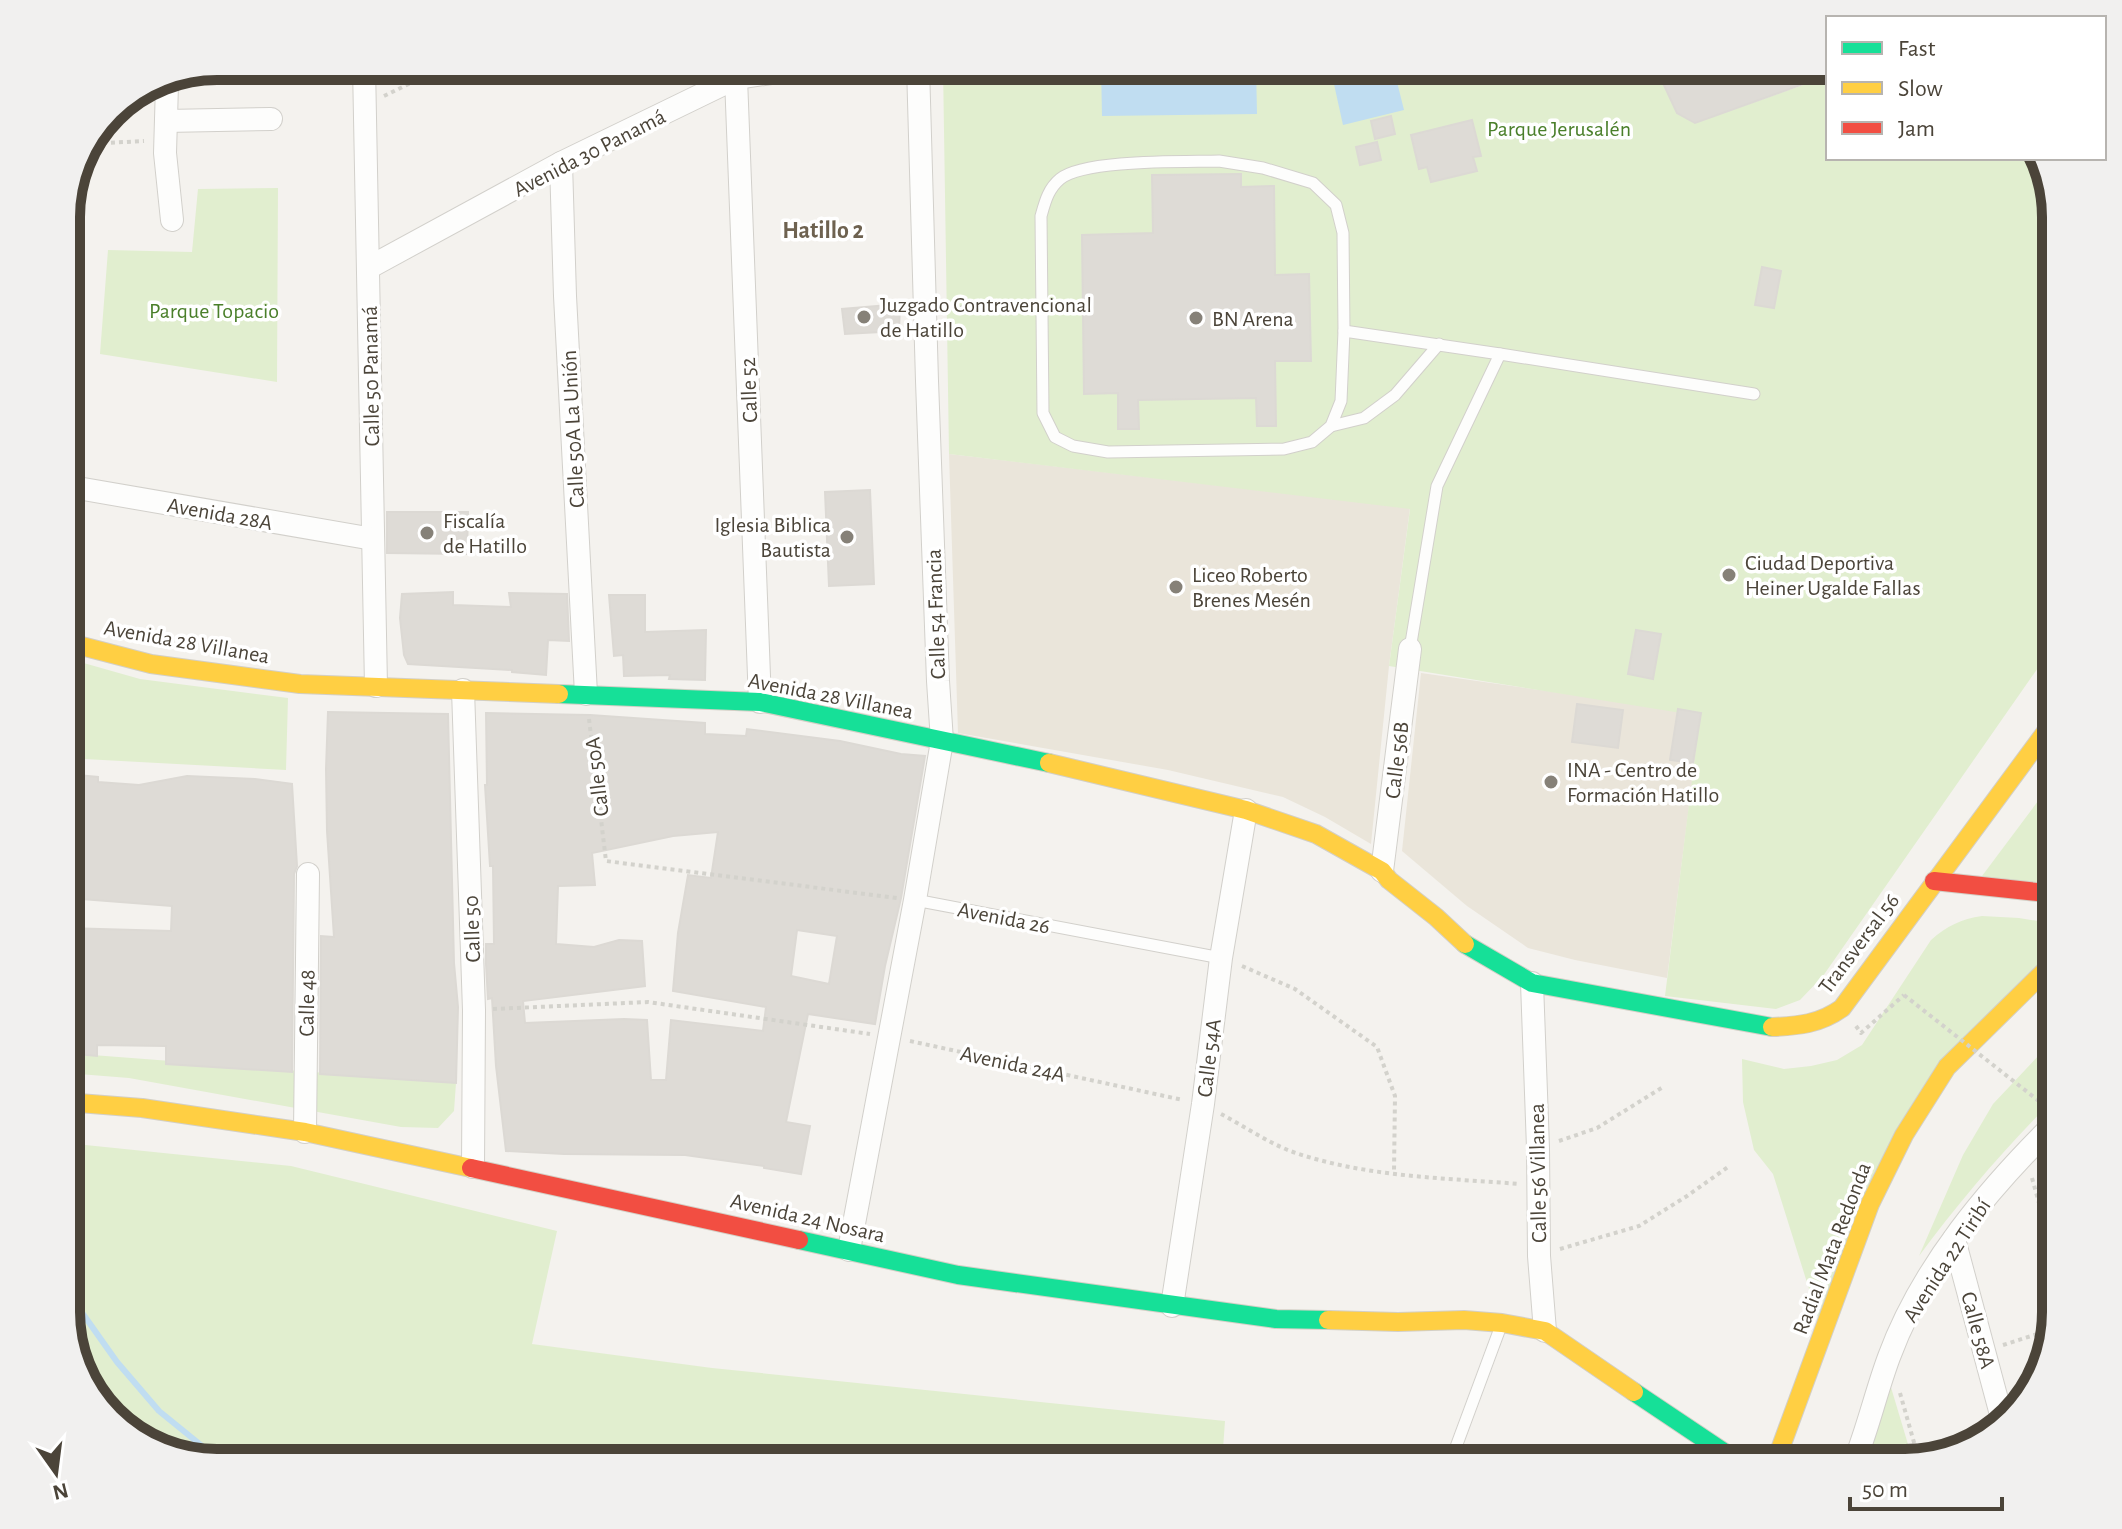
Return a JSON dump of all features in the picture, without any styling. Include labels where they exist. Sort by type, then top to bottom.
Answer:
[{"type":"street","name":"Calle 50 Panamá","points":[[364,80],[376,686]]},
{"type":"street","name":"Avenida 30 Panamá","points":[[368,268],[561,163],[732,80]]},
{"type":"street","name":"Calle 52","points":[[736,80],[760,702]]},
{"type":"street","name":"Calle 54 Francia","points":[[849,1250],[942,741],[918,80]]},
{"type":"street","points":[[167,89],[166,131],[172,220]]},
{"type":"street","points":[[166,131],[271,119]]},
{"type":"street","name":"Calle 50A La Unión","points":[[561,163],[586,694]]},
{"type":"street","name":"Avenida 28A","points":[[80,488],[373,539]]},
{"type":"street","name":"Avenida 28 Villanea","points":[[80,646],[151,664],[300,684],[760,702],[1097,773],[1246,810],[1316,834],[1382,871],[1469,948],[1532,983]]},
{"type":"street","name":"Calle 56B","points":[[1382,871],[1410,649]]},
{"type":"street","name":"Calle 50","points":[[463,690],[474,1010],[473,1167]]},
{"type":"street","name":"Transversal 56","points":[[1532,983],[1770,1027],[1819,1023],[1842,1008],[2042,738]]},
{"type":"street","name":"Calle 54A","points":[[1172,1306],[1203,1104],[1221,958],[1246,810]]},
{"type":"street","name":"Calle 48","points":[[305,1132],[308,874]]},
{"type":"street","points":[[1934,881],[2042,893]]},
{"type":"street","name":"Radial Mata Redonda","points":[[1780,1449],[1870,1204],[1904,1135],[1947,1067],[2042,974]]},
{"type":"street","name":"Calle 56 Villanea","points":[[1532,983],[1539,1256],[1545,1331]]},
{"type":"street","points":[[1533,1014],[1561,989]]},
{"type":"street","name":"Avenida 24 Nosara","points":[[80,1103],[142,1108],[305,1132],[958,1275],[1276,1319],[1464,1320],[1545,1331]]},
{"type":"street","name":"Avenida 22 Tiribí","points":[[1859,1449],[1889,1356],[1916,1298],[1954,1239],[2042,1129]]},
{"type":"street","name":"Calle 58A","points":[[1954,1239],[2000,1410]]},
{"type":"street","points":[[1545,1331],[1717,1449]]},
{"type":"lane","points":[[1331,426],[1341,401],[1343,233],[1336,205],[1313,183],[1263,168],[1219,161],[1094,166],[1062,177],[1048,193],[1041,216],[1043,413],[1055,437],[1073,446],[1108,452],[1284,449],[1312,442],[1331,426],[1364,418],[1395,395],[1439,344]]},
{"type":"lane","points":[[1344,331],[1754,394]]},
{"type":"lane","points":[[1410,649],[1437,486],[1500,354]]},
{"type":"lane","name":"Avenida 26","points":[[915,900],[1221,958]]},
{"type":"lane","points":[[1455,1449],[1502,1323]]},
{"type":"path","points":[[365,105],[417,80]]},
{"type":"path","points":[[103,141],[166,131]]},
{"type":"path","points":[[925,309],[1042,305]]},
{"type":"path","name":"Calle 50A","points":[[586,694],[606,861],[915,900]]},
{"type":"path","points":[[1221,958],[1295,989],[1377,1047],[1395,1096],[1394,1174]]},
{"type":"path","points":[[1861,1033],[1904,995],[2042,1108]]},
{"type":"path","name":"Avenida 24A","points":[[474,1010],[648,1002],[888,1037],[1203,1104],[1289,1151],[1338,1165],[1394,1174],[1538,1186]]},
{"type":"path","points":[[1538,1148],[1597,1128],[1663,1087]]},
{"type":"path","points":[[2025,1152],[2042,1213]]},
{"type":"path","points":[[1539,1256],[1639,1226],[1728,1167]]},
{"type":"path","points":[[1985,1351],[2040,1333]]},
{"type":"path","points":[[1889,1356],[1916,1448]]},
{"type":"shaded area","name":"Liceo Roberto Brenes Mesén","points":[[949,454],[1410,508],[1389,666],[1371,844],[1283,797],[1168,770],[958,733]]},
{"type":"shaded area","name":"INA - Centro de Formación Hatillo","points":[[1421,673],[1701,713],[1667,978],[1528,948],[1467,906],[1402,851]]},
{"type":"green space","name":"Ciudad Deportiva Heiner Ugalde Fallas","points":[[943,80],[1661,80],[1677,113],[1695,123],[1806,84],[1805,80],[1826,80],[1826,160],[2029,160],[2037,181],[2042,217],[2042,662],[1823,976],[1800,1000],[1776,1009],[1665,996],[1700,716],[1389,666],[1410,509],[949,454]]},
{"type":"green space","name":"Parque Topacio","points":[[278,188],[277,382],[100,354],[108,250],[192,252],[198,189]]},
{"type":"green space","points":[[80,662],[140,679],[288,698],[286,770],[80,759]]},
{"type":"green space","points":[[2042,796],[2042,890],[1982,876]]},
{"type":"green space","points":[[1982,916],[2042,922],[2042,976],[1937,1078],[1820,1324],[1773,1174],[1754,1150],[1743,1102],[1742,1059],[1784,1069],[1811,1066],[1837,1060],[1862,1045],[1931,940],[1967,919]]},
{"type":"green space","points":[[2042,1052],[2042,1111],[1984,1174],[1919,1256],[1963,1155],[1993,1104]]},
{"type":"green space","points":[[80,1054],[456,1083],[454,1111],[438,1128],[401,1127],[129,1078],[80,1074]]},
{"type":"green space","points":[[80,1144],[291,1166],[557,1231],[532,1344],[712,1368],[1225,1421],[1223,1449],[217,1449],[173,1442],[148,1431],[114,1402],[98,1381],[87,1356],[80,1321]]},
{"type":"green space","points":[[1887,1374],[1909,1449],[1864,1449]]},
{"type":"water","points":[[1101,80],[1256,80],[1257,114],[1102,116]]},
{"type":"water","points":[[1333,80],[1396,80],[1404,110],[1343,125]]},
{"type":"building","points":[[1662,80],[1805,80],[1806,83],[1695,123],[1677,113]]},
{"type":"building","points":[[1391,116],[1395,134],[1375,139],[1371,121]]},
{"type":"building","points":[[1472,120],[1481,156],[1473,157],[1477,171],[1431,182],[1427,167],[1419,169],[1411,135]]},
{"type":"building","points":[[1377,142],[1381,160],[1360,165],[1356,147]]},
{"type":"building","name":"BN Arena","points":[[1241,174],[1241,187],[1274,186],[1275,275],[1309,274],[1311,361],[1275,361],[1276,426],[1257,426],[1256,398],[1138,400],[1139,429],[1118,429],[1118,393],[1084,394],[1082,235],[1153,233],[1152,175]]},
{"type":"building","points":[[1762,267],[1781,271],[1774,308],[1755,305]]},
{"type":"building","name":"Juzgado Contravencional de Hatillo","points":[[900,304],[899,331],[845,334],[842,309]]},
{"type":"building","points":[[870,490],[874,584],[829,586],[825,492]]},
{"type":"building","name":"Fiscalía de Hatillo","points":[[387,512],[468,512],[467,554],[387,553]]},
{"type":"building","points":[[453,592],[453,605],[511,607],[509,593],[567,594],[569,641],[548,640],[546,675],[408,664],[400,618],[402,594]]},
{"type":"building","points":[[609,595],[645,595],[645,632],[706,630],[705,680],[669,679],[670,675],[624,676],[623,655],[614,656]]},
{"type":"building","points":[[1636,630],[1661,634],[1653,679],[1628,674]]},
{"type":"building","points":[[1577,704],[1623,710],[1618,748],[1572,742]]},
{"type":"building","points":[[1678,709],[1701,713],[1693,763],[1670,760]]},
{"type":"building","points":[[328,712],[448,714],[454,963],[458,1007],[456,1083],[320,1074],[321,936],[334,937],[327,831]]},
{"type":"building","points":[[486,713],[590,715],[705,723],[705,734],[746,736],[747,729],[925,756],[901,898],[875,1024],[808,1014],[786,1122],[810,1126],[801,1174],[685,1155],[506,1151],[486,964],[486,944],[494,944],[493,866],[490,866]],"holes":[[[718,832],[711,878],[688,875],[678,933],[673,991],[766,1007],[763,1031],[671,1020],[666,1080],[651,1080],[647,1020],[525,1023],[523,1001],[645,986],[642,941],[619,940],[594,947],[556,944],[558,886],[595,885],[592,853],[673,836]],[[797,930],[837,936],[829,984],[791,976]]]},
{"type":"building","points":[[80,775],[98,777],[98,782],[139,785],[187,776],[292,784],[297,866],[294,874],[292,1072],[166,1064],[166,1046],[97,1045],[97,1056],[80,1054],[80,928],[171,931],[172,906],[80,899]]},
{"type":"waterway","points":[[80,1310],[117,1362],[159,1411],[205,1448]]},
{"type":"traffic: fast","points":[[559,694],[760,702],[1049,763]]},
{"type":"traffic: fast","points":[[1465,944],[1532,983],[1772,1027]]},
{"type":"traffic: fast","points":[[799,1240],[958,1275],[1276,1319],[1328,1320]]},
{"type":"traffic: fast","points":[[1634,1392],[1719,1449]]},
{"type":"traffic: slow","points":[[80,646],[151,664],[300,684],[559,694]]},
{"type":"traffic: slow","points":[[1772,1027],[1808,1023],[1842,1008],[2042,737]]},
{"type":"traffic: slow","points":[[1049,763],[1246,810],[1316,834],[1382,871],[1465,944]]},
{"type":"traffic: slow","points":[[1780,1449],[1870,1204],[1904,1135],[1947,1067],[2042,974]]},
{"type":"traffic: slow","points":[[80,1103],[142,1108],[305,1132],[471,1168]]},
{"type":"traffic: slow","points":[[1328,1320],[1464,1320],[1545,1331],[1634,1392]]},
{"type":"traffic: jam","points":[[1934,881],[2042,893]]},
{"type":"traffic: jam","points":[[471,1168],[799,1240]]},
{"type":"place","name":"Juzgado Contravencional de Hatillo","points":[[864,317]]},
{"type":"place","name":"BN Arena","points":[[1196,318]]},
{"type":"place","name":"Fiscalía de Hatillo","points":[[427,533]]},
{"type":"place","name":"Iglesia Biblica Bautista","points":[[847,537]]},
{"type":"place","name":"Ciudad Deportiva Heiner Ugalde Fallas","points":[[1729,575]]},
{"type":"place","name":"Liceo Roberto Brenes Mesén","points":[[1176,587]]},
{"type":"place","name":"INA - Centro de Formación Hatillo","points":[[1551,782]]},
{"type":"district","name":"Hatillo 2","points":[[823,230]]},
{"type":"park label","name":"Parque Jerusalén","points":[[1559,128]]}]
